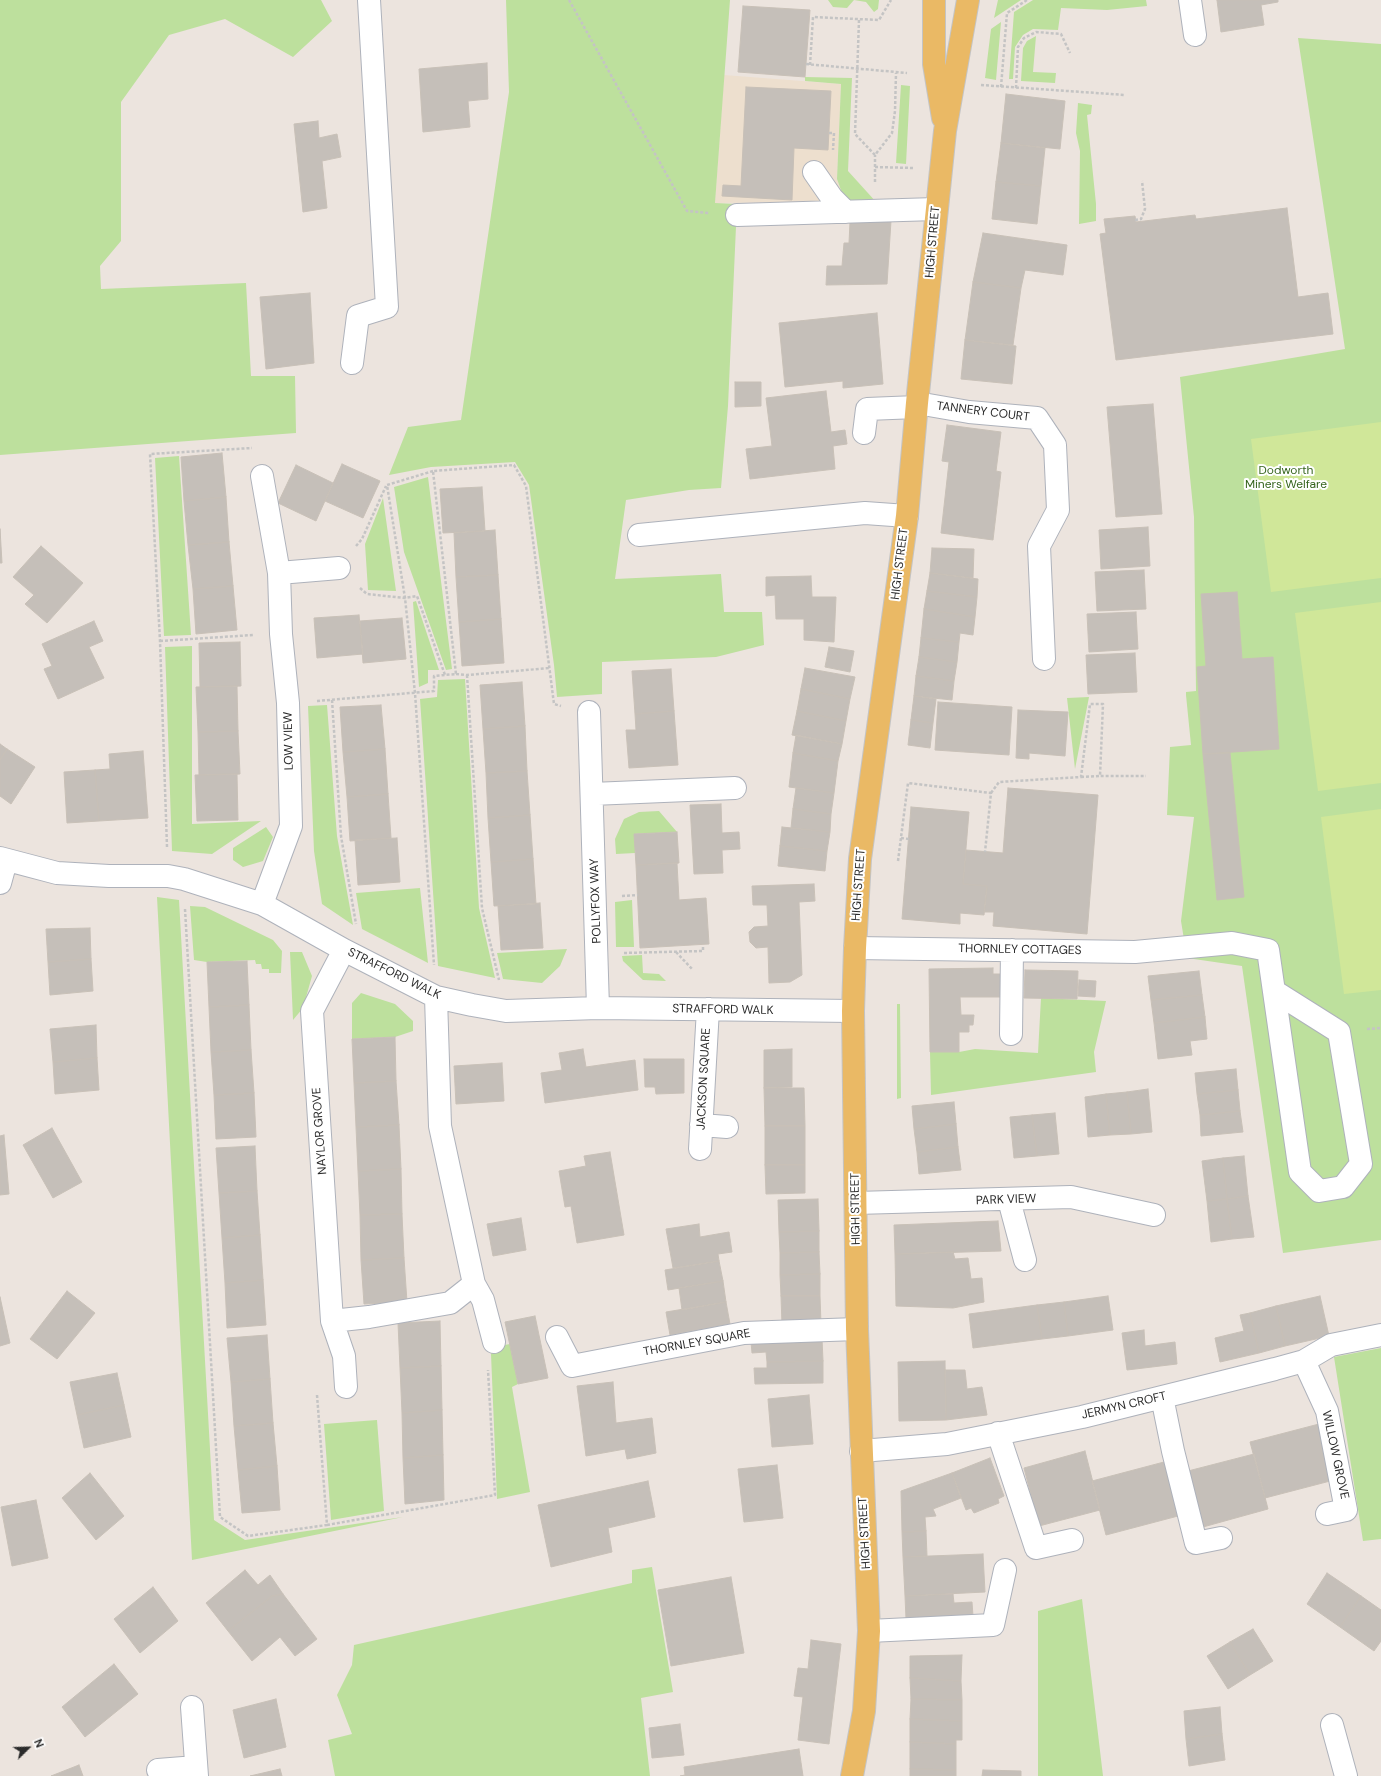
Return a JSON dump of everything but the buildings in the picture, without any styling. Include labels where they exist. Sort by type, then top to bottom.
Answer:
[{"type":"main road","points":[[934,0],[934,64],[945,79]]},
{"type":"main road","name":"HIGH STREET","points":[[852,1776],[864,1711],[869,1631],[857,1330],[853,1011],[860,859],[907,516],[936,209],[945,131],[945,79],[968,0]]},
{"type":"street","points":[[352,363],[358,316],[387,307],[369,0]]},
{"type":"street","points":[[1190,0],[1195,35]]},
{"type":"street","points":[[814,172],[832,198],[846,212]]},
{"type":"street","points":[[737,216],[936,209]]},
{"type":"street","name":"TANNERY COURT","points":[[864,433],[867,409],[917,405],[969,412],[1037,418],[1055,445],[1058,510],[1039,546],[1044,659]]},
{"type":"street","name":"LOW VIEW","points":[[262,476],[279,573],[281,634],[288,703],[291,826],[262,904]]},
{"type":"street","points":[[639,535],[866,513],[907,516]]},
{"type":"street","points":[[279,573],[339,568]]},
{"type":"street","name":"POLLYFOX WAY","points":[[589,712],[598,954],[598,1008]]},
{"type":"street","points":[[592,794],[735,788]]},
{"type":"street","points":[[0,883],[3,859]]},
{"type":"street","name":"STRAFFORD WALK","points":[[3,859],[57,874],[176,877],[262,904],[344,950],[436,997],[472,1005],[506,1011],[598,1008],[853,1011]]},
{"type":"street","name":"THORNLEY COTTAGES","points":[[855,948],[1135,952],[1232,943],[1268,950],[1274,991]]},
{"type":"street","name":"NAYLOR GROVE","points":[[344,950],[312,1012],[332,1321],[344,1356],[346,1387]]},
{"type":"street","points":[[1011,1034],[1012,950]]},
{"type":"street","points":[[1274,991],[1339,1032],[1361,1164],[1343,1187],[1319,1191],[1300,1172],[1274,991]]},
{"type":"street","points":[[436,997],[440,1126],[474,1284],[483,1300],[494,1342]]},
{"type":"street","name":"JACKSON SQUARE","points":[[700,1149],[708,1009]]},
{"type":"street","points":[[701,1125],[727,1127]]},
{"type":"street","name":"PARK VIEW","points":[[856,1203],[1071,1198],[1154,1215]]},
{"type":"street","points":[[1009,1200],[1025,1260]]},
{"type":"street","points":[[332,1321],[369,1318],[450,1303],[474,1284]]},
{"type":"street","name":"THORNLEY SQUARE","points":[[557,1338],[572,1366],[744,1333],[857,1330]]},
{"type":"street","name":"JERMYN CROFT","points":[[861,1451],[947,1444],[1082,1417],[1304,1361],[1331,1345],[1381,1335]]},
{"type":"street","name":"WILLOW GROVE","points":[[1304,1361],[1327,1411],[1346,1510],[1327,1514]]},
{"type":"street","points":[[1162,1397],[1173,1451],[1196,1543],[1221,1538]]},
{"type":"street","points":[[998,1433],[1036,1548],[1072,1540]]},
{"type":"street","points":[[869,1631],[993,1626],[1005,1570]]},
{"type":"street","points":[[158,1770],[197,1771],[192,1707]]},
{"type":"street","points":[[1332,1724],[1346,1776]]},
{"type":"path","points":[[569,0],[687,211],[737,216]]},
{"type":"path","points":[[810,64],[813,17],[879,20],[890,0]]},
{"type":"path","points":[[1002,87],[1007,13],[1027,0]]},
{"type":"path","points":[[859,20],[855,134],[875,155]]},
{"type":"path","points":[[1016,88],[1018,47],[1024,38],[1036,32],[1061,34],[1070,53]]},
{"type":"path","points":[[806,64],[858,68],[1002,87],[1125,95]]},
{"type":"path","points":[[896,73],[895,112],[892,133],[875,155],[875,167],[941,169]]},
{"type":"path","points":[[1135,220],[1141,219],[1145,209],[1142,181]]},
{"type":"path","points":[[262,476],[261,448],[150,454],[160,641],[220,1517],[248,1536],[327,1525],[494,1495],[488,1353],[494,1342]]},
{"type":"path","points":[[445,675],[417,596],[405,598],[367,594],[339,568],[362,538],[387,485],[433,471],[514,464],[526,486],[554,704],[589,712]]},
{"type":"path","points":[[433,471],[456,674]]},
{"type":"path","points":[[387,485],[405,598],[415,693],[436,997]]},
{"type":"path","points":[[160,641],[281,634]]},
{"type":"path","points":[[288,703],[434,691],[434,676],[456,674],[467,675],[550,668]]},
{"type":"path","points":[[467,675],[482,908],[506,1011]]},
{"type":"path","points":[[332,700],[341,836],[357,929],[344,950]]},
{"type":"path","points":[[1081,777],[1090,704],[1103,704],[1100,776]]},
{"type":"path","points":[[985,852],[991,794],[999,782],[1100,776],[1146,776]]},
{"type":"path","points":[[898,861],[908,783],[991,794]]},
{"type":"path","points":[[901,838],[908,839]]},
{"type":"path","points":[[598,954],[703,951],[703,945]]},
{"type":"path","points":[[676,952],[693,970]]},
{"type":"path","points":[[317,1393],[327,1525]]},
{"type":"shaded area","points":[[724,75],[841,84],[837,179],[842,193],[825,202],[715,203]]},
{"type":"green space","points":[[0,0],[321,0],[332,21],[293,57],[225,19],[169,35],[121,102],[121,241],[100,266],[101,289],[246,283],[251,376],[295,376],[296,433],[0,455]]},
{"type":"green space","points":[[506,0],[730,0],[715,203],[737,204],[728,406],[721,488],[689,490],[626,500],[615,579],[721,574],[724,612],[762,612],[764,645],[716,657],[602,662],[602,694],[557,697],[554,665],[529,485],[515,462],[431,467],[389,475],[408,427],[461,420],[509,92]]},
{"type":"green space","points":[[828,0],[854,0],[847,8],[833,7]]},
{"type":"green space","points":[[854,0],[879,0],[878,9],[874,12],[866,2]]},
{"type":"green space","points":[[998,0],[1021,0],[994,18]]},
{"type":"green space","points":[[1033,0],[1146,0],[1147,6],[1107,10],[1061,8],[1058,30],[1033,29],[1023,35],[1015,47],[1013,79],[1009,79],[1014,12]]},
{"type":"green space","points":[[1001,22],[996,80],[985,78],[991,29]]},
{"type":"green space","points":[[1036,36],[1033,72],[1056,73],[1055,83],[1021,81],[1023,48],[1027,41]]},
{"type":"green space","name":"Dodworth Miners Welfare","points":[[1298,38],[1381,44],[1381,1240],[1283,1253],[1242,966],[1187,958],[1181,921],[1194,817],[1167,815],[1170,747],[1191,745],[1186,692],[1196,691],[1194,517],[1180,377],[1345,349]]},
{"type":"green space","points":[[805,77],[852,78],[848,171],[877,203],[851,202],[842,193],[837,179],[841,84],[805,81]]},
{"type":"green space","points":[[901,85],[910,86],[906,164],[896,163]]},
{"type":"green space","points":[[1078,103],[1092,105],[1091,114],[1087,115],[1096,204],[1096,221],[1079,224],[1080,151],[1076,133]]},
{"type":"green space","points":[[1381,422],[1381,578],[1271,592],[1251,439]]},
{"type":"green space","points":[[179,456],[191,635],[164,636],[155,458]]},
{"type":"green space","points":[[428,477],[452,669],[446,670],[404,552],[394,487]]},
{"type":"green space","points":[[383,498],[396,591],[368,590],[365,544]]},
{"type":"green space","points":[[416,601],[439,670],[428,670],[428,683],[419,687],[413,602]]},
{"type":"green space","points":[[1381,602],[1381,783],[1318,791],[1295,613]]},
{"type":"green space","points":[[192,646],[192,824],[261,821],[212,854],[172,851],[165,647]]},
{"type":"green space","points":[[465,679],[479,908],[495,978],[438,966],[420,699],[437,697],[438,680]]},
{"type":"green space","points":[[1089,697],[1075,769],[1067,698]]},
{"type":"green space","points":[[327,705],[337,836],[353,925],[322,904],[314,851],[308,706]]},
{"type":"green space","points":[[1381,809],[1381,990],[1344,994],[1321,817]]},
{"type":"green space","points":[[659,811],[677,832],[635,834],[635,853],[616,854],[615,839],[624,819],[639,812]]},
{"type":"green space","points":[[266,827],[273,837],[263,861],[243,867],[233,860],[233,848]]},
{"type":"green space","points":[[420,888],[428,963],[362,929],[356,893]]},
{"type":"green space","points":[[157,897],[179,900],[214,1520],[245,1540],[403,1517],[192,1560]]},
{"type":"green space","points":[[632,900],[634,947],[616,947],[615,902]]},
{"type":"green space","points":[[190,906],[205,907],[273,940],[282,951],[281,973],[269,973],[269,969],[262,969],[261,964],[256,964],[255,960],[207,962],[194,960]]},
{"type":"green space","points":[[567,949],[560,966],[542,983],[503,979],[497,953]]},
{"type":"green space","points":[[290,952],[302,952],[312,976],[303,1008],[293,1020]]},
{"type":"green space","points":[[642,955],[643,973],[659,974],[666,981],[643,980],[623,961],[622,956]]},
{"type":"green space","points":[[361,993],[395,1004],[413,1021],[413,1031],[395,1037],[352,1039],[352,1003]]},
{"type":"green space","points":[[1041,998],[1106,1001],[1094,1052],[1096,1072],[931,1095],[930,1052],[959,1052],[975,1049],[1038,1053]]},
{"type":"green space","points":[[897,1004],[900,1004],[901,1098],[897,1099]]},
{"type":"green space","points":[[510,1344],[518,1384],[512,1387],[530,1492],[497,1499],[491,1354],[494,1347]]},
{"type":"green space","points":[[1381,1348],[1381,1539],[1363,1541],[1334,1357]]},
{"type":"green space","points":[[377,1420],[384,1511],[331,1520],[324,1424]]},
{"type":"green space","points":[[652,1567],[673,1692],[641,1698],[650,1776],[335,1776],[328,1740],[352,1734],[337,1695],[352,1665],[354,1645],[632,1583],[632,1570]]},
{"type":"green space","points":[[1082,1599],[1103,1776],[1038,1776],[1038,1611]]}]
